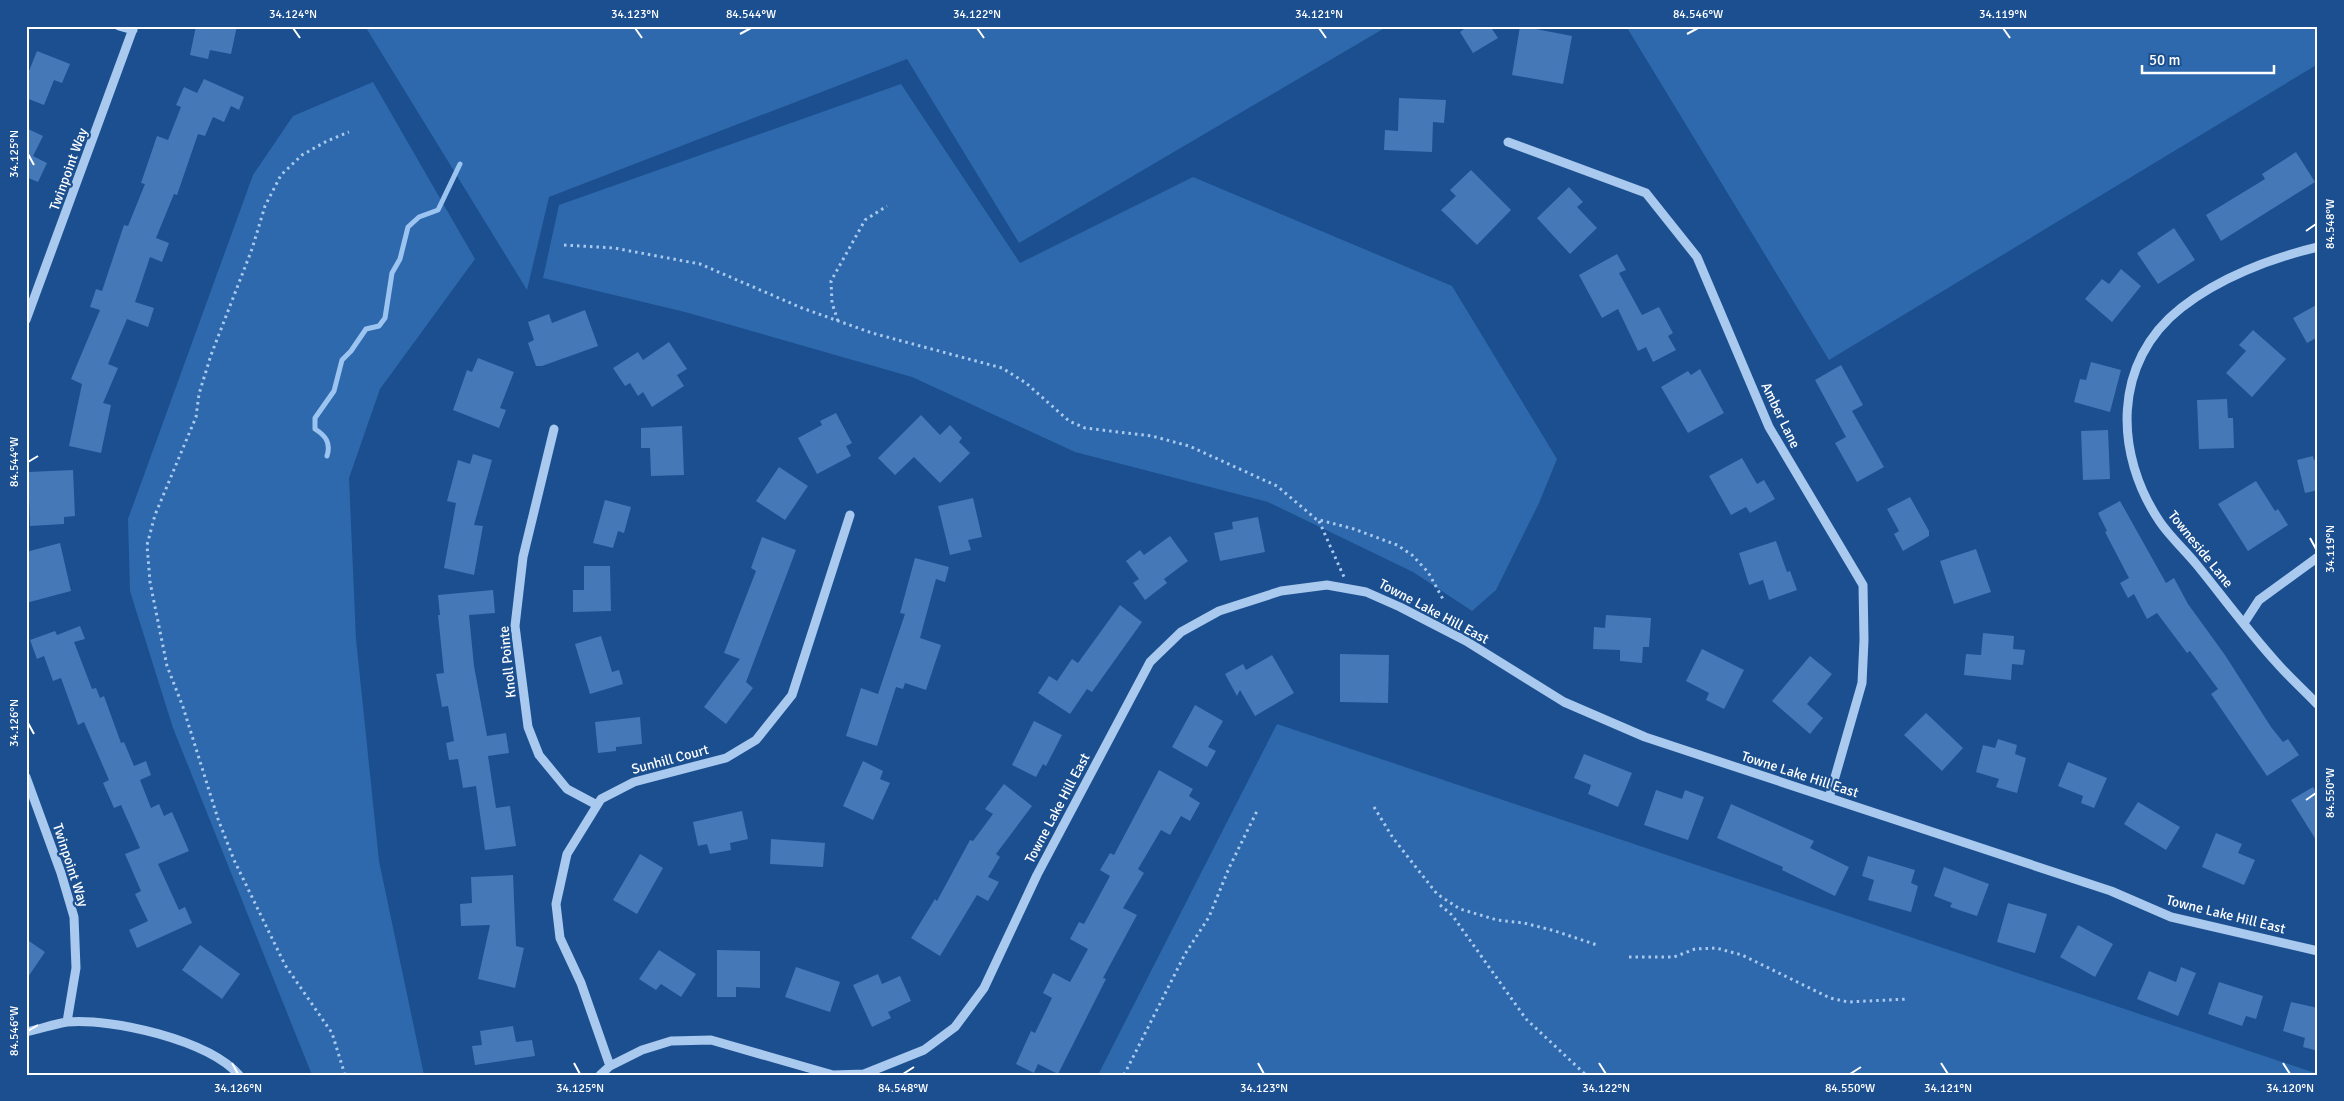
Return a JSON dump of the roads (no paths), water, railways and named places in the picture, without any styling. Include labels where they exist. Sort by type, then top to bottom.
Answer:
[{"type":"street","points":[[118,26],[133,28]]},
{"type":"street","name":"Twinpoint Way","points":[[27,316],[133,28]]},
{"type":"street","name":"Amber Lane","points":[[1508,142],[1646,193],[1697,256],[1769,427],[1862,585],[1864,640],[1862,683],[1829,798]]},
{"type":"street","name":"Towneside Lane","points":[[2318,247],[2250,270],[2181,308],[2162,326],[2146,348],[2135,371],[2128,397],[2126,423],[2129,449],[2147,499],[2176,543],[2278,664],[2318,705]]},
{"type":"street","name":"Knoll Pointe","points":[[554,429],[522,557],[515,626],[528,728],[539,755],[567,789],[597,805]]},
{"type":"street","name":"Sunhill Court","points":[[610,1066],[581,983],[560,938],[556,904],[567,854],[601,799],[634,782],[726,758],[756,740],[792,695],[850,515]]},
{"type":"street","points":[[2244,623],[2259,600],[2318,557]]},
{"type":"street","name":"Towne Lake Hill East","points":[[600,1075],[610,1066],[642,1050],[671,1041],[711,1040],[833,1075],[864,1074],[924,1050],[955,1027],[984,988],[1037,875],[1150,662],[1181,632],[1219,611],[1281,590],[1327,585],[1366,592],[1466,641],[1564,702],[1645,737],[2111,891],[2172,917],[2318,951]]},
{"type":"street","name":"Twinpoint Way","points":[[26,777],[62,873],[74,918],[76,968],[67,1022]]},
{"type":"street","points":[[26,1032],[67,1022],[116,1023],[170,1038],[206,1052],[239,1075]]},
{"type":"waterway","points":[[327,456],[327,440],[315,429],[315,418],[334,391],[342,360],[351,351],[366,329],[379,326],[385,318],[392,273],[400,259],[408,227],[419,217],[438,210],[460,164]]}]
